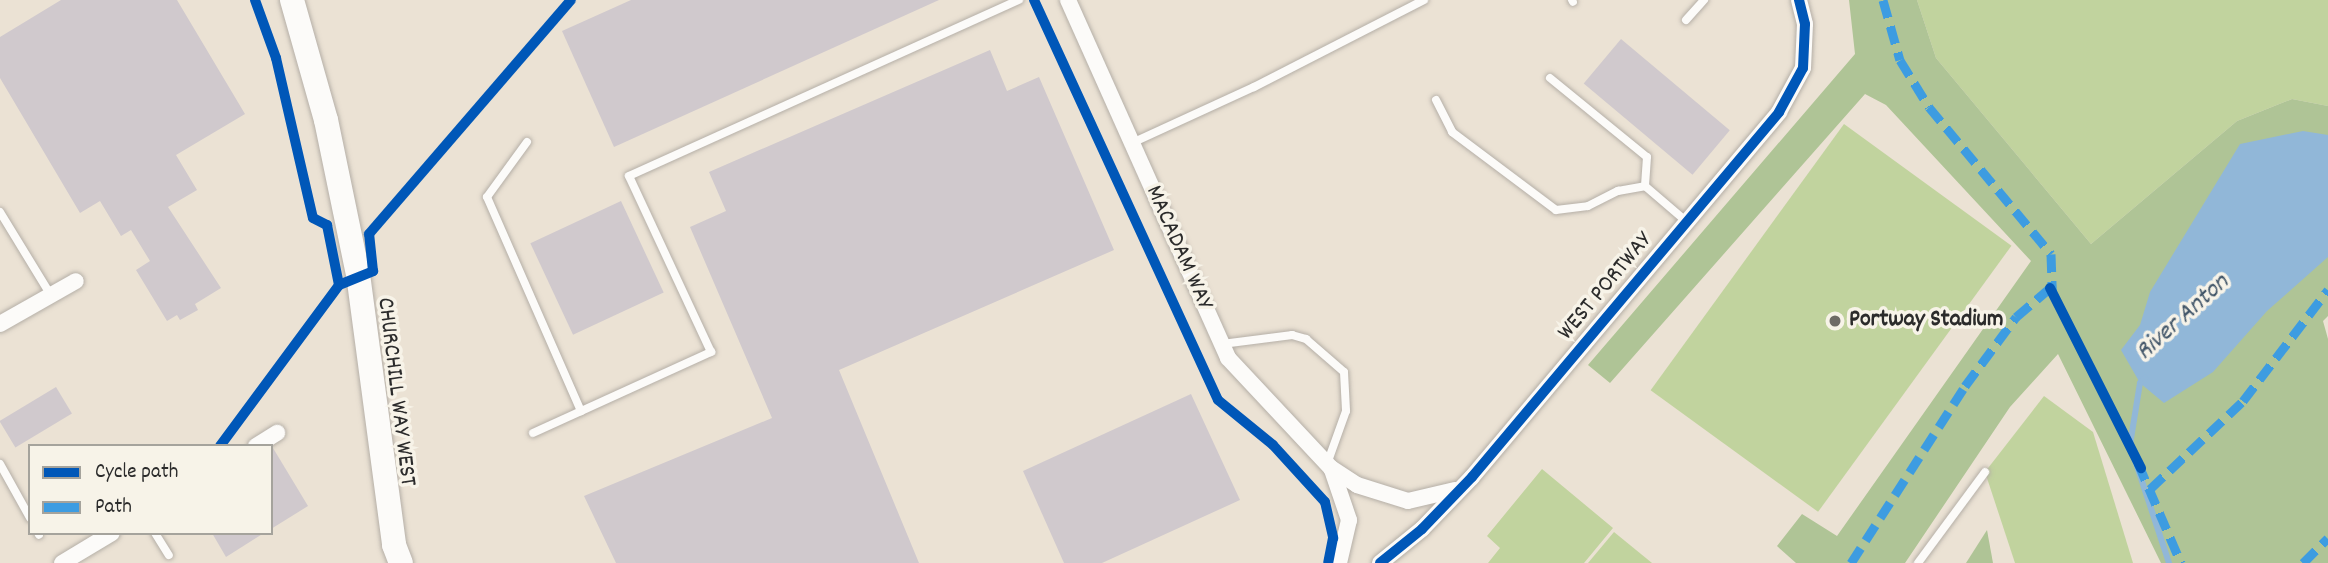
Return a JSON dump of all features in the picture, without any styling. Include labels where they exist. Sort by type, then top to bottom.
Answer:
[{"type":"main road","name":"CHURCHILL WAY WEST","points":[[292,0],[326,120],[358,274],[395,557]]},
{"type":"street","name":"MACADAM WAY","points":[[1068,0],[1219,344],[1260,396],[1329,466]]},
{"type":"street","name":"WEST PORTWAY","points":[[1380,563],[1460,488],[1687,222],[1796,87],[1806,49],[1800,3]]},
{"type":"street","points":[[0,324],[76,281]]},
{"type":"street","points":[[259,444],[277,433]]},
{"type":"street","points":[[1329,466],[1357,485],[1396,500],[1425,499],[1460,488]]},
{"type":"street","points":[[1329,466],[1349,520],[1339,563]]},
{"type":"street","points":[[62,563],[109,535]]},
{"type":"lane","points":[[533,433],[711,352],[629,176],[1019,0]]},
{"type":"lane","points":[[1132,143],[1254,87],[1424,0]]},
{"type":"lane","points":[[1686,20],[1704,0]]},
{"type":"lane","points":[[1550,78],[1647,157],[1645,186]]},
{"type":"lane","points":[[1436,100],[1452,132],[1556,210],[1588,206],[1618,191],[1645,186]]},
{"type":"lane","points":[[527,142],[487,197],[581,411]]},
{"type":"lane","points":[[1645,186],[1687,222]]},
{"type":"lane","points":[[0,212],[50,294]]},
{"type":"lane","points":[[1219,344],[1292,334],[1306,339],[1344,372],[1346,411],[1329,466]]},
{"type":"lane","points":[[0,464],[28,514]]},
{"type":"lane","points":[[1918,563],[1985,472]]},
{"type":"lane","points":[[156,535],[169,555]]},
{"type":"path","points":[[255,0],[276,58],[313,218],[327,225],[330,237]]},
{"type":"green space","points":[[1849,0],[1917,0],[1936,58],[2091,244],[2237,121],[2292,99],[2328,106],[2328,316],[2323,321],[2328,339],[2328,563],[2161,563],[2058,354],[2010,407],[1905,563],[1796,563],[1777,546],[1802,514],[1837,536],[2031,261],[1886,105],[1865,94],[1610,383],[1588,365],[1855,54]]},
{"type":"green space","points":[[1917,0],[2328,0],[2328,106],[2292,99],[2237,121],[2091,244],[1936,58]]},
{"type":"green space","name":"Portway Stadium","points":[[1844,124],[2011,246],[1818,512],[1651,390]]},
{"type":"green space","points":[[2044,396],[2093,432],[2133,563],[2015,563],[1985,472]]},
{"type":"green space","points":[[1542,469],[1613,528],[1584,563],[1488,563],[1500,548],[1487,536]]},
{"type":"green space","points":[[1987,530],[1993,563],[1966,563]]},
{"type":"green space","points":[[1614,532],[1652,563],[1588,563]]},
{"type":"water","points":[[2303,131],[2328,135],[2328,257],[2267,311],[2213,372],[2164,403],[2140,383],[2121,350],[2140,325],[2150,292],[2240,144]]},
{"type":"building","points":[[61,0],[177,0],[245,114],[176,155],[197,190],[168,207],[221,288],[195,304],[198,310],[180,320],[177,315],[167,321],[136,270],[150,261],[131,230],[121,236],[100,201],[80,213],[0,78],[0,37]]},
{"type":"building","points":[[631,0],[939,0],[614,147],[562,31]]},
{"type":"building","points":[[1621,39],[1730,130],[1692,175],[1584,83]]},
{"type":"building","points":[[990,50],[1007,91],[1039,77],[1114,250],[839,370],[919,563],[616,563],[584,496],[772,418],[690,227],[726,211],[709,172]]},
{"type":"building","points":[[621,201],[664,293],[573,335],[530,243]]},
{"type":"building","points":[[56,387],[72,414],[15,448],[0,421]]},
{"type":"building","points":[[1191,394],[1240,500],[1102,563],[1064,563],[1023,471]]},
{"type":"building","points":[[273,448],[308,506],[273,528]]},
{"type":"building","points":[[213,535],[261,535],[226,557]]},
{"type":"waterway","name":"River Anton","points":[[2145,378],[2140,383],[2130,445],[2169,563]]},
{"type":"marked path","points":[[1883,0],[1900,60],[1929,107],[2051,254],[2052,291]]},
{"type":"marked path","points":[[1851,563],[1965,386],[2016,317],[2050,288]]},
{"type":"marked path","points":[[2150,489],[2243,401],[2328,290]]},
{"type":"marked path","points":[[2138,463],[2181,563]]},
{"type":"marked path","points":[[2303,563],[2328,538]]},
{"type":"cycle path","points":[[255,0],[276,58],[313,218],[327,225],[339,285]]},
{"type":"cycle path","points":[[221,444],[339,285],[373,271],[369,234],[571,0]]},
{"type":"cycle path","points":[[1034,0],[1218,400],[1273,445],[1325,502],[1333,538],[1328,563]]},
{"type":"cycle path","points":[[1380,563],[1422,529],[1472,477],[1779,112],[1803,68],[1805,24],[1799,0]]},
{"type":"cycle path","points":[[2050,288],[2141,468]]},
{"type":"place","name":"Portway Stadium","points":[[1835,321]]}]
